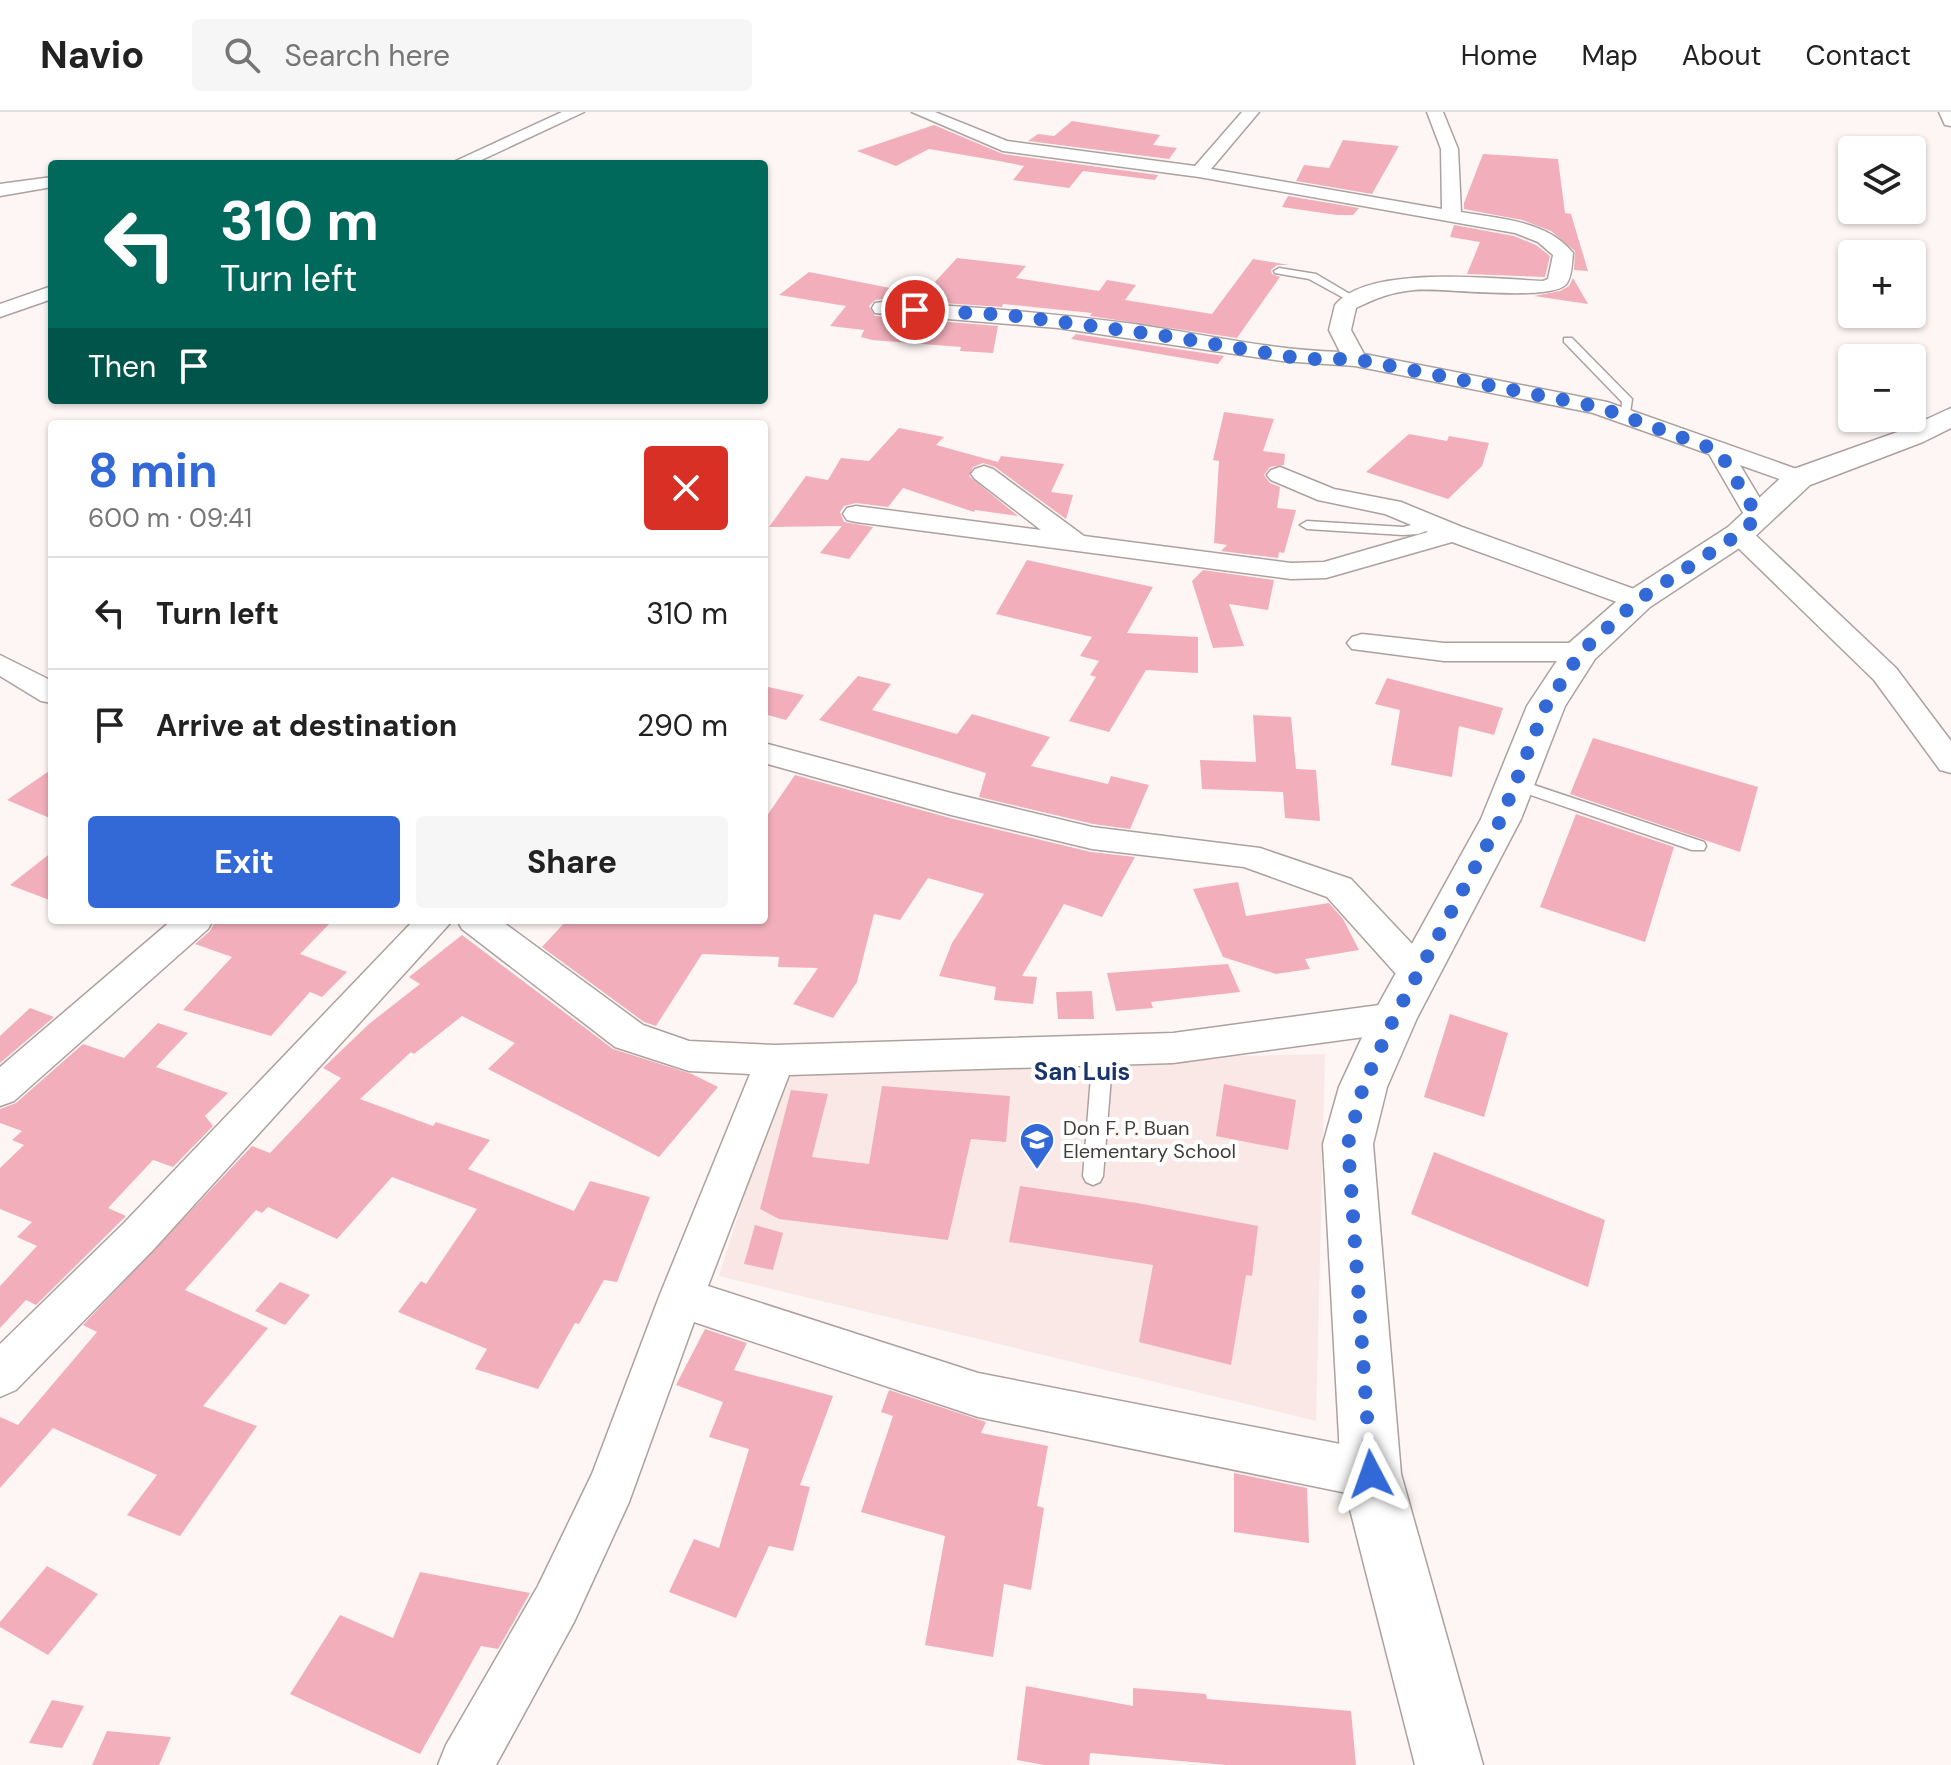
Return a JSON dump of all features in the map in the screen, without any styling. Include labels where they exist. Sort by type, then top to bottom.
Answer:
[{"type":"street","points":[[467,160],[576,112]]},
{"type":"street","points":[[920,112],[1003,146],[1199,172],[1520,228],[1545,238],[1563,253],[1558,282],[1527,288],[1417,283],[1376,289],[1346,305],[1340,330],[1355,359]]},
{"type":"street","points":[[1199,172],[1251,112]]},
{"type":"street","points":[[1435,112],[1441,121],[1454,175],[1451,216]]},
{"type":"street","points":[[1947,112],[1951,121]]},
{"type":"street","points":[[0,190],[48,183]]},
{"type":"street","points":[[0,311],[48,293]]},
{"type":"street","points":[[883,308],[1008,315],[1160,335],[1303,359],[1355,359],[1599,407],[1799,478]]},
{"type":"street","points":[[1449,1765],[1371,1474],[1348,1144],[1363,1087],[1394,1018],[1501,819],[1546,706],[1581,652],[1638,600],[1748,525],[1799,478],[1913,436],[1951,417]]},
{"type":"street","points":[[1719,451],[1748,525],[1885,674],[1951,763]]},
{"type":"street","points":[[984,474],[1044,521],[1072,536],[1076,544]]},
{"type":"street","points":[[1280,475],[1327,495],[1392,507],[1638,600]]},
{"type":"street","points":[[856,514],[1291,571],[1326,570],[1443,528]]},
{"type":"street","points":[[1362,643],[1407,651],[1447,653],[1581,652]]},
{"type":"street","points":[[0,664],[48,692]]},
{"type":"street","points":[[768,754],[951,804],[1092,838],[1248,856],[1339,888],[1418,974]]},
{"type":"street","points":[[0,1090],[190,924]]},
{"type":"street","points":[[0,1375],[139,1236],[431,924]]},
{"type":"street","points":[[480,924],[629,1036],[689,1056],[775,1060],[1103,1052],[1173,1048],[1394,1018]]},
{"type":"street","points":[[466,1765],[556,1604],[612,1485],[681,1297],[775,1060]]},
{"type":"street","points":[[681,1297],[978,1395],[1371,1474]]},
{"type":"lane","points":[[1279,271],[1312,276],[1355,300]]},
{"type":"lane","points":[[1568,340],[1628,401],[1625,417]]},
{"type":"lane","points":[[1307,525],[1403,531],[1443,528]]},
{"type":"lane","points":[[1516,784],[1698,846]]},
{"type":"lane","points":[[1093,1176],[1103,1052]]},
{"type":"shaded area","name":"Don F. P. Buan Elementary School","points":[[1325,1054],[1316,1421],[719,1276],[785,1066]]},
{"type":"building","points":[[1072,121],[1160,135],[1153,145],[1177,148],[1169,159],[1028,141],[1038,134],[1054,136]]},
{"type":"building","points":[[934,125],[1003,154],[1158,175],[1155,180],[1083,171],[1069,188],[1013,180],[1024,166],[999,161],[929,149],[896,166],[857,151]]},
{"type":"building","points":[[1343,140],[1399,146],[1372,194],[1296,181],[1304,165],[1329,168]]},
{"type":"building","points":[[1483,154],[1558,159],[1565,213],[1571,214],[1588,271],[1574,270],[1575,251],[1551,231],[1522,220],[1464,209]]},
{"type":"building","points":[[1288,196],[1359,208],[1353,215],[1337,215],[1282,207]]},
{"type":"building","points":[[1454,225],[1514,236],[1536,245],[1550,256],[1545,277],[1467,274],[1480,242],[1450,237]]},
{"type":"building","points":[[957,258],[1026,266],[1016,278],[1099,291],[1107,280],[1136,285],[1125,300],[1212,314],[1253,259],[1289,265],[1277,265],[1271,270],[1272,274],[1280,277],[1237,338],[1090,316],[1092,313],[1003,304],[1002,307],[883,299],[875,300],[869,306],[875,316],[998,326],[993,353],[960,351],[961,347],[872,340],[861,337],[864,330],[830,326],[846,306],[779,295],[809,272],[895,289],[903,279],[934,283]]},
{"type":"building","points":[[1573,278],[1588,304],[1534,296],[1560,291],[1569,286]]},
{"type":"building","points":[[1076,334],[1224,356],[1218,364],[1071,339]]},
{"type":"building","points":[[1224,412],[1274,419],[1263,451],[1285,454],[1284,465],[1270,467],[1264,475],[1270,483],[1280,487],[1277,508],[1296,510],[1284,553],[1279,552],[1278,558],[1221,551],[1227,545],[1214,543],[1219,461],[1213,460]]},
{"type":"building","points":[[899,428],[944,437],[936,445],[998,462],[1001,456],[1064,464],[1051,492],[1073,495],[1066,519],[995,467],[983,463],[973,467],[969,476],[1018,516],[974,512],[903,488],[888,507],[856,503],[844,506],[840,512],[844,522],[873,527],[849,559],[820,553],[842,526],[769,527],[806,476],[828,480],[841,458],[869,461]]},
{"type":"building","points":[[1409,434],[1447,441],[1449,436],[1489,443],[1482,466],[1448,499],[1366,472]]},
{"type":"building","points":[[1027,560],[1153,587],[1127,633],[1198,637],[1198,673],[1146,670],[1109,732],[1069,721],[1096,677],[1090,675],[1099,661],[1080,656],[1092,637],[996,614]]},
{"type":"building","points":[[1203,570],[1274,580],[1268,610],[1229,604],[1244,646],[1213,648],[1192,581]]},
{"type":"building","points":[[858,676],[891,684],[872,710],[957,734],[972,714],[1050,737],[1031,766],[1108,784],[1111,776],[1149,785],[1130,829],[1093,824],[979,797],[986,773],[819,720]]},
{"type":"building","points":[[1387,678],[1503,708],[1494,735],[1459,726],[1452,777],[1391,765],[1400,710],[1375,704]]},
{"type":"building","points":[[768,687],[804,695],[786,720],[768,715]]},
{"type":"building","points":[[1253,715],[1291,717],[1296,769],[1316,770],[1320,821],[1285,818],[1283,792],[1202,789],[1200,760],[1256,762]]},
{"type":"building","points":[[1593,738],[1758,787],[1740,852],[1570,794]]},
{"type":"building","points":[[48,772],[48,817],[7,800]]},
{"type":"building","points":[[795,775],[950,818],[1091,852],[1135,857],[1102,917],[1064,904],[1022,976],[1037,977],[1033,1004],[994,1000],[996,987],[939,976],[952,943],[984,894],[928,878],[900,920],[874,914],[857,982],[833,1018],[793,1004],[818,968],[778,967],[779,957],[702,954],[656,1026],[644,1022],[542,947],[563,924],[768,924],[768,814]]},
{"type":"building","points":[[1576,814],[1674,847],[1645,942],[1540,907]]},
{"type":"building","points":[[48,855],[48,899],[10,885]]},
{"type":"building","points":[[1238,882],[1246,916],[1329,903],[1343,919],[1359,950],[1305,959],[1310,969],[1276,974],[1223,957],[1193,889]]},
{"type":"building","points":[[214,924],[329,924],[300,954],[347,972],[322,997],[310,992],[271,1036],[183,1010],[232,957],[195,944]]},
{"type":"building","points":[[462,935],[613,1049],[692,1074],[718,1087],[659,1157],[488,1069],[515,1043],[462,1016],[414,1054],[411,1052],[360,1099],[433,1126],[436,1122],[490,1140],[468,1169],[574,1211],[590,1181],[650,1197],[617,1282],[604,1280],[579,1324],[575,1323],[538,1389],[475,1369],[487,1349],[398,1312],[421,1281],[426,1284],[477,1209],[392,1177],[337,1239],[268,1207],[262,1213],[256,1210],[185,1290],[268,1328],[203,1406],[257,1426],[180,1536],[127,1515],[157,1475],[53,1428],[0,1488],[0,1417],[18,1425],[97,1332],[83,1325],[252,1146],[270,1153],[341,1078],[323,1068],[369,1024],[420,984],[409,977]]},
{"type":"building","points":[[1228,964],[1240,992],[1151,1002],[1153,1008],[1116,1011],[1107,973]]},
{"type":"building","points":[[1092,991],[1094,1019],[1058,1019],[1056,992]]},
{"type":"building","points":[[30,1008],[54,1017],[0,1063],[0,1036]]},
{"type":"building","points":[[1450,1014],[1508,1033],[1484,1117],[1424,1097]]},
{"type":"building","points":[[158,1023],[188,1033],[156,1067],[228,1093],[205,1116],[213,1126],[173,1167],[153,1160],[108,1208],[126,1216],[36,1305],[26,1300],[0,1328],[0,1286],[37,1246],[17,1237],[32,1222],[0,1209],[0,1168],[24,1145],[12,1140],[22,1131],[0,1123],[0,1109],[16,1103],[83,1044],[124,1058]]},
{"type":"building","points":[[1224,1084],[1296,1100],[1288,1150],[1216,1136]]},
{"type":"building","points":[[882,1086],[1010,1096],[1006,1142],[971,1139],[948,1240],[779,1219],[760,1209],[791,1090],[828,1094],[812,1157],[869,1164]]},
{"type":"building","points":[[1434,1152],[1605,1220],[1588,1287],[1411,1214]]},
{"type":"building","points":[[1020,1186],[1137,1203],[1258,1226],[1252,1276],[1246,1275],[1231,1365],[1139,1342],[1153,1265],[1009,1242]]},
{"type":"building","points":[[755,1225],[783,1233],[773,1270],[744,1264]]},
{"type":"building","points":[[280,1282],[310,1295],[285,1325],[255,1311]]},
{"type":"building","points":[[705,1329],[747,1343],[734,1370],[833,1396],[800,1485],[810,1487],[793,1551],[769,1546],[736,1618],[669,1592],[694,1539],[719,1548],[749,1449],[709,1437],[723,1402],[676,1385]]},
{"type":"building","points":[[889,1390],[986,1422],[981,1433],[1048,1446],[1037,1506],[1044,1508],[1031,1590],[1004,1584],[993,1657],[925,1645],[945,1536],[861,1512],[893,1416],[881,1412]]},
{"type":"building","points":[[1234,1473],[1307,1488],[1309,1543],[1234,1532]]},
{"type":"building","points":[[47,1566],[98,1594],[48,1655],[0,1627],[0,1622]]},
{"type":"building","points":[[420,1572],[530,1593],[498,1649],[481,1646],[420,1754],[290,1694],[340,1615],[393,1638]]},
{"type":"building","points":[[1026,1686],[1133,1706],[1133,1688],[1206,1694],[1207,1699],[1351,1711],[1356,1765],[1226,1765],[1090,1753],[1089,1765],[1044,1765],[1017,1760]]},
{"type":"building","points":[[52,1700],[84,1706],[62,1748],[29,1743]]},
{"type":"building","points":[[107,1731],[171,1737],[159,1765],[92,1765]]},
{"type":"place","name":"Don F. P. Buan Elementary School","points":[[1037,1171]]},
{"type":"district","name":"San Luis","points":[[1082,1071]]},
{"type":"route","points":[[915,310],[1008,315],[1160,335],[1303,359],[1355,359],[1599,407],[1719,451],[1758,517],[1739,534],[1638,600],[1581,652],[1546,706],[1501,819],[1394,1018],[1363,1087],[1348,1144],[1371,1474]]}]
